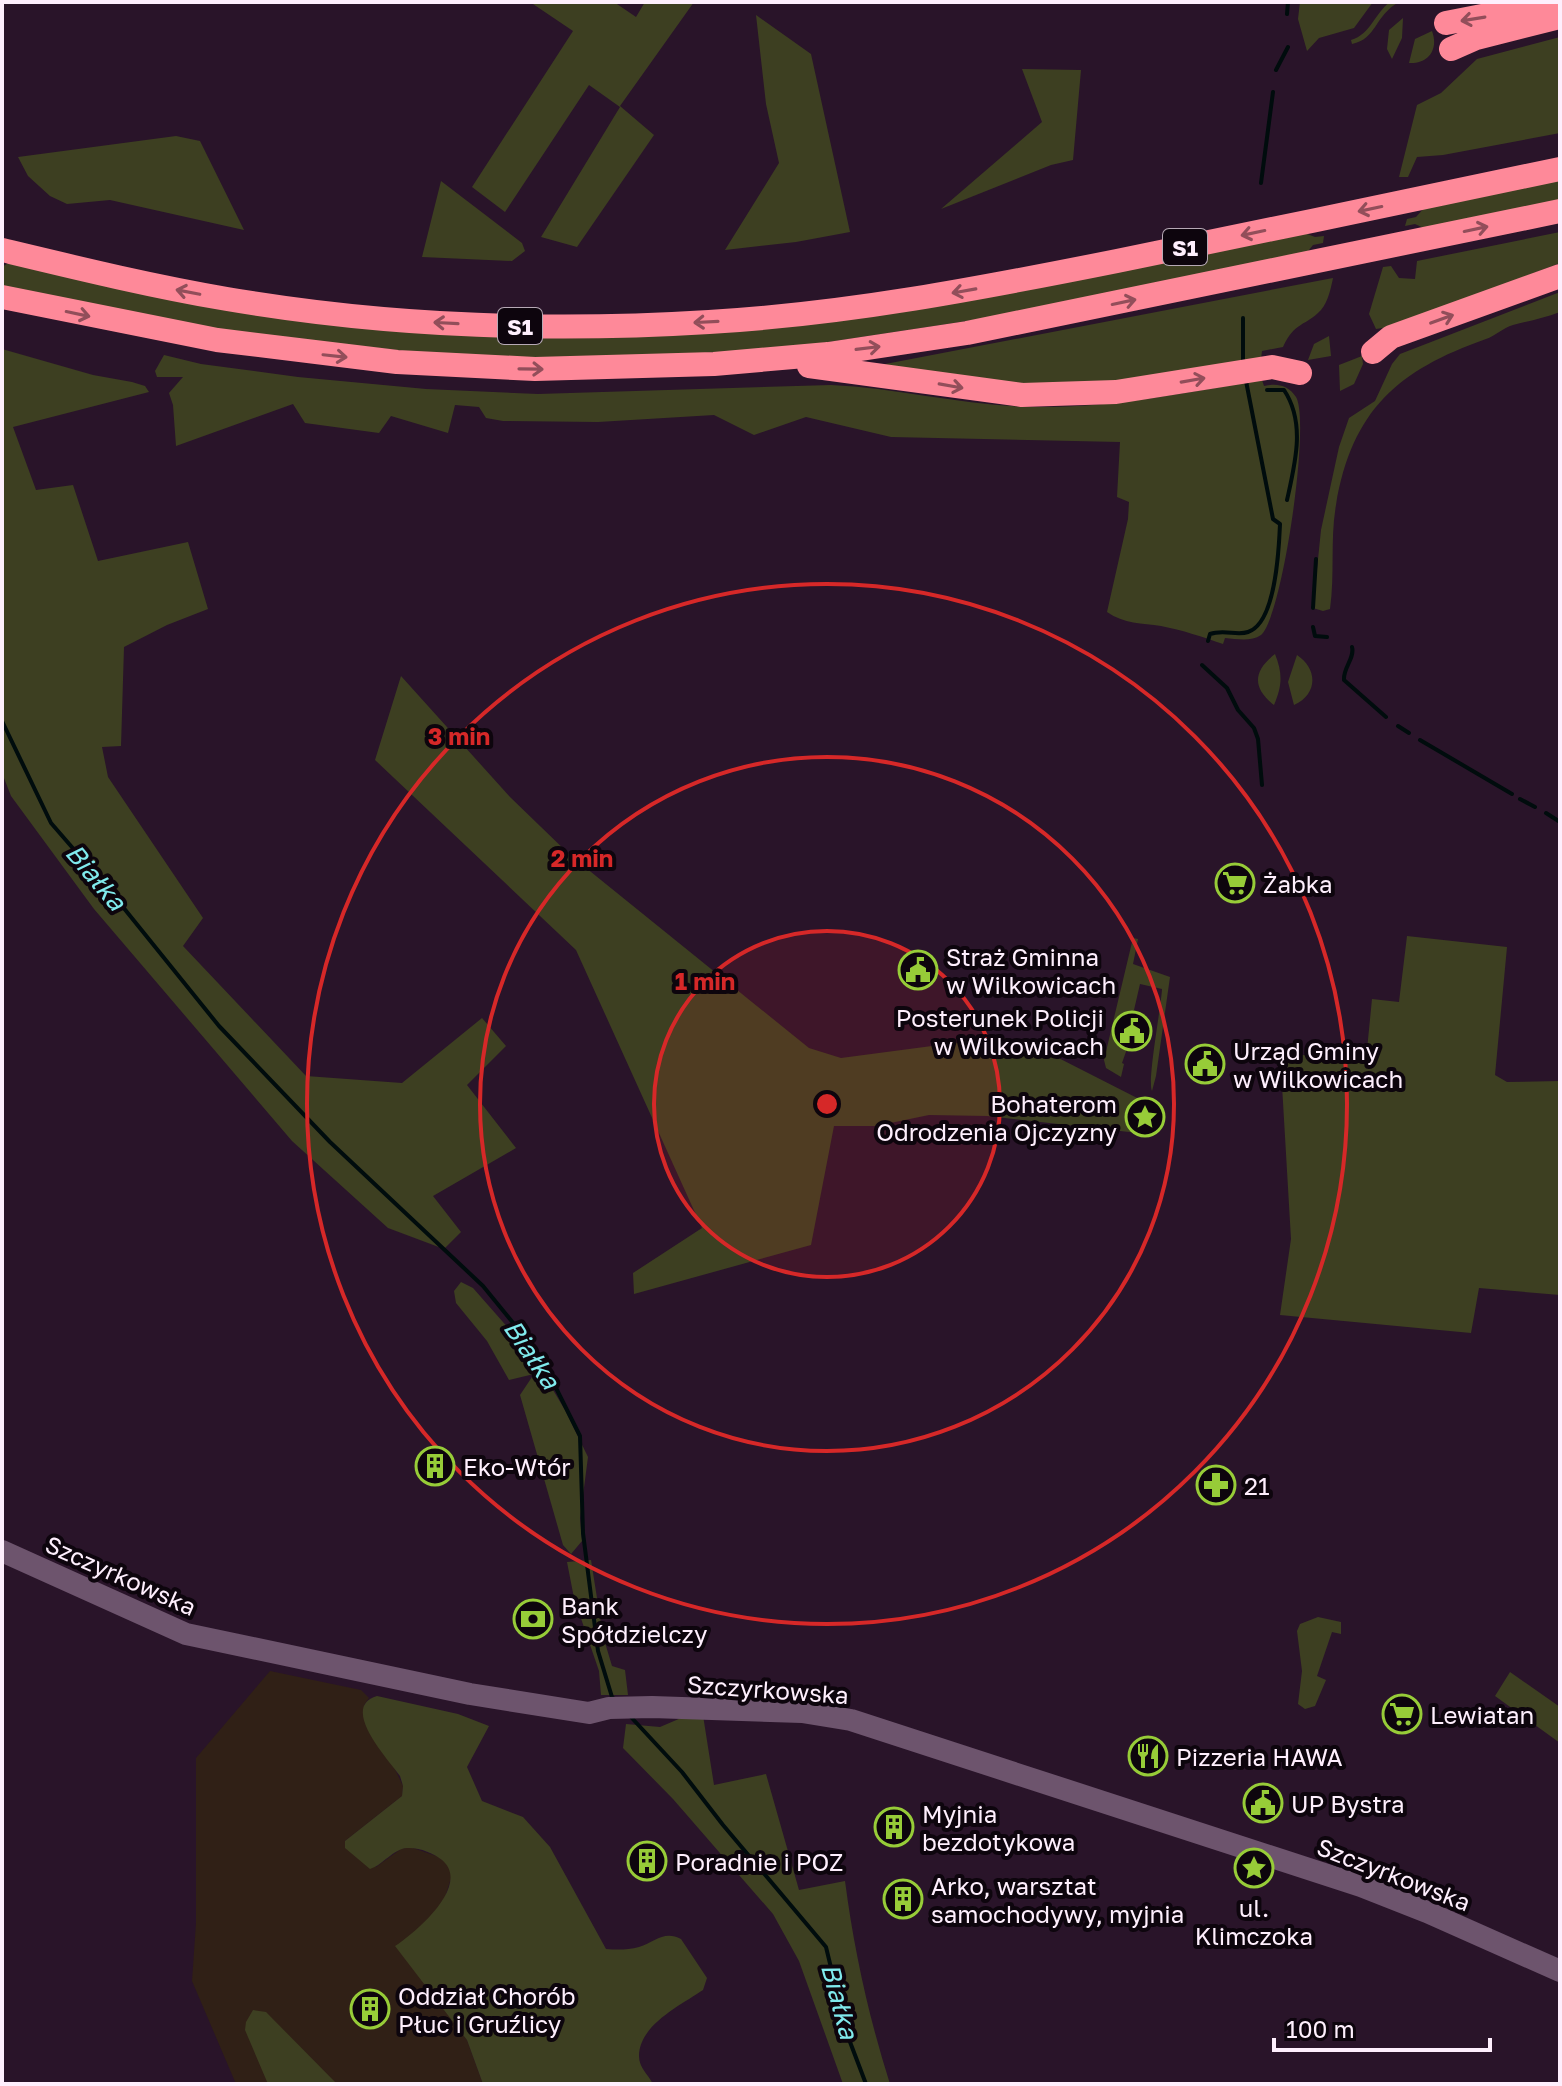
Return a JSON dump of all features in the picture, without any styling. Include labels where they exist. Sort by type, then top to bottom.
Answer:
[{"type":"highway","points":[[1446,23],[1554,2]]},
{"type":"highway","points":[[1451,49],[1476,38],[1560,17]]},
{"type":"highway","name":"S1","points":[[2,250],[199,294],[299,309],[447,323],[612,326],[711,322],[884,304],[1041,276],[1560,169]]},
{"type":"highway","name":"S1","points":[[2,297],[217,340],[397,362],[535,369],[763,361],[967,333],[1560,211]]},
{"type":"highway","points":[[1373,352],[1391,337],[1560,276]]},
{"type":"highway","points":[[763,361],[871,372],[972,390],[1022,395],[1116,392],[1272,367],[1300,373]]},
{"type":"main road","name":"Szczyrkowska","points":[[2,1551],[151,1620],[204,1639],[524,1704],[589,1713],[611,1708],[802,1712],[874,1726],[1351,1882],[1560,1971]]},
{"type":"shaded area","points":[[270,1671],[361,1690],[369,1698],[364,1705],[403,1786],[402,1796],[345,1841],[376,1867],[401,1849],[410,1847],[439,1857],[448,1865],[452,1875],[445,1897],[441,2005],[467,2040],[483,2084],[236,2084],[192,1981],[196,1923],[196,1758]]},
{"type":"green space","points":[[530,2],[614,2],[636,17],[645,2],[694,2],[620,106],[654,135],[577,247],[541,237],[620,107],[589,85],[505,212],[472,187],[573,31]]},
{"type":"green space","points":[[1300,2],[1373,2],[1354,28],[1319,38],[1307,51],[1298,19]]},
{"type":"green space","points":[[1390,2],[1399,2],[1366,37],[1352,44],[1351,40],[1368,29]]},
{"type":"green space","points":[[756,15],[811,54],[850,232],[725,250],[779,163],[766,104]]},
{"type":"green space","points":[[1403,18],[1402,38],[1392,59],[1387,49],[1389,30]]},
{"type":"green space","points":[[1432,31],[1433,50],[1422,61],[1409,63],[1415,39]]},
{"type":"green space","points":[[1560,37],[1560,133],[1417,157],[1408,177],[1399,177],[1417,105],[1441,93],[1477,59]]},
{"type":"green space","points":[[1022,69],[1081,70],[1073,160],[1051,165],[941,209],[1042,122]]},
{"type":"green space","points":[[176,136],[200,141],[244,230],[110,200],[67,204],[50,196],[28,176],[18,157]]},
{"type":"green space","points":[[1560,178],[1560,202],[1428,230],[1415,224],[1405,226],[1407,219],[1416,217],[1425,207]]},
{"type":"green space","points":[[441,181],[522,243],[525,251],[512,261],[422,257]]},
{"type":"green space","points":[[1302,232],[1315,237],[1324,236],[1323,243],[1313,245],[1305,255],[1026,312],[789,348],[598,359],[452,356],[228,332],[8,289],[2,283],[2,267],[10,262],[597,336]]},
{"type":"green space","points":[[1560,232],[1560,263],[1395,326],[1376,329],[1369,314],[1383,267],[1391,266],[1399,278],[1415,279],[1417,261]]},
{"type":"green space","points":[[1333,278],[1321,310],[1296,329],[1283,347],[1262,351],[1261,359],[1118,384],[1037,387],[880,365]]},
{"type":"green space","points":[[1560,292],[1560,312],[1509,326],[1428,365],[1404,380],[1367,419],[1343,472],[1336,505],[1330,609],[1323,611],[1313,608],[1321,530],[1339,447],[1349,418],[1375,401],[1400,354]]},
{"type":"green space","points":[[1329,336],[1331,356],[1308,360],[1314,344]]},
{"type":"green space","points":[[2,349],[93,375],[132,382],[145,386],[149,392],[13,427],[36,490],[73,485],[98,561],[188,542],[208,609],[124,647],[121,746],[102,747],[108,777],[203,918],[183,946],[306,1076],[402,1083],[482,1018],[506,1046],[467,1085],[516,1148],[433,1196],[461,1232],[444,1249],[388,1228],[292,1141],[94,909],[11,796],[2,773]]},
{"type":"green space","points":[[164,355],[201,364],[298,377],[426,389],[538,394],[831,385],[986,404],[1038,407],[1122,402],[1262,380],[1264,386],[1286,387],[1296,397],[1300,414],[1292,519],[1269,621],[1261,635],[1253,639],[1225,638],[1223,644],[1161,626],[1127,621],[1107,612],[1128,519],[1129,502],[1117,497],[1120,442],[891,437],[806,417],[754,435],[714,415],[598,422],[503,421],[486,418],[479,407],[455,405],[448,433],[391,416],[379,433],[305,423],[293,404],[176,446],[169,393],[183,377],[157,377],[155,371]]},
{"type":"green space","points":[[1362,356],[1363,364],[1354,384],[1340,391],[1339,365]]},
{"type":"green space","points":[[1275,654],[1280,680],[1274,705],[1262,692],[1258,680],[1262,667]]},
{"type":"green space","points":[[1297,655],[1309,667],[1312,681],[1308,695],[1294,705],[1288,682]]},
{"type":"green space","points":[[401,676],[510,797],[570,855],[809,1048],[841,1058],[1000,1037],[1033,1045],[1145,1102],[1138,1133],[987,1116],[929,1115],[876,1126],[834,1126],[811,1245],[634,1294],[633,1273],[702,1228],[576,950],[375,760]]},
{"type":"green space","points":[[1407,936],[1507,947],[1495,1075],[1507,1082],[1560,1081],[1560,1295],[1479,1288],[1471,1333],[1280,1315],[1291,1239],[1280,1051],[1339,1061],[1366,1060],[1372,999],[1399,1002]]},
{"type":"green space","points":[[1133,938],[1138,939],[1133,964],[1170,977],[1152,1091],[1151,1074],[1162,989],[1140,984],[1134,1010],[1145,1014],[1145,1018],[1125,1014],[1118,1043],[1128,1046],[1121,1077],[1106,1068],[1104,1060]]},
{"type":"green space","points":[[461,1282],[473,1288],[532,1355],[565,1410],[588,1457],[580,1518],[582,1541],[571,1554],[563,1545],[520,1395],[534,1374],[509,1380],[487,1341],[456,1303],[454,1291]]},
{"type":"green space","points":[[591,1560],[603,1636],[612,1666],[625,1670],[628,1695],[601,1695],[599,1671],[574,1598],[567,1562]]},
{"type":"green space","points":[[1318,1617],[1341,1622],[1341,1634],[1332,1632],[1317,1676],[1326,1680],[1315,1706],[1305,1709],[1298,1704],[1302,1671],[1297,1631],[1300,1624]]},
{"type":"green space","points":[[1510,1672],[1560,1707],[1560,1743],[1495,1696]]},
{"type":"green space","points":[[377,1696],[458,1714],[489,1726],[467,1767],[482,1801],[523,1817],[550,1847],[606,1949],[635,1948],[664,1936],[681,1939],[707,1978],[703,1990],[673,2009],[646,2035],[639,2060],[653,2084],[483,2084],[467,2040],[395,1946],[437,1908],[446,1895],[450,1882],[449,1870],[435,1855],[411,1848],[397,1851],[370,1869],[345,1848],[345,1841],[402,1796],[400,1776],[377,1746],[364,1722],[363,1711],[367,1702]]},
{"type":"green space","points":[[702,1709],[714,1785],[766,1774],[799,1890],[845,1881],[863,1984],[890,2084],[843,2084],[799,1961],[773,1914],[673,1799],[623,1748],[626,1724],[660,1727]]},
{"type":"green space","points":[[253,2010],[266,2012],[337,2084],[268,2084],[245,2030]]},
{"type":"waterway","points":[[1287,14],[1288,2]]},
{"type":"waterway","points":[[1276,70],[1288,47]]},
{"type":"waterway","points":[[1261,183],[1273,92]]},
{"type":"waterway","points":[[1243,318],[1243,362]]},
{"type":"waterway","points":[[1208,641],[1210,634],[1244,633],[1257,626],[1265,615],[1277,566],[1280,524],[1273,519],[1246,381]]},
{"type":"waterway","points":[[1267,390],[1284,390],[1295,416],[1297,444],[1287,500]]},
{"type":"waterway","points":[[1313,608],[1316,559]]},
{"type":"waterway","points":[[1313,627],[1315,636],[1327,637]]},
{"type":"waterway","points":[[1352,647],[1344,680],[1386,717]]},
{"type":"waterway","points":[[1202,665],[1227,688],[1238,710],[1254,728],[1258,739],[1262,785]]},
{"type":"waterway","name":"Białka","points":[[2,721],[51,823],[219,1026],[330,1142],[483,1286],[540,1356],[580,1436],[583,1533],[598,1651],[612,1697],[616,1701]]},
{"type":"waterway","points":[[1398,726],[1409,733]]},
{"type":"waterway","points":[[1420,740],[1512,794]]},
{"type":"waterway","points":[[1520,799],[1535,807]]},
{"type":"waterway","points":[[1546,813],[1560,822]]},
{"type":"waterway","name":"Białka","points":[[630,1716],[682,1772],[826,1947],[847,2034],[866,2084]]},
{"type":"place","name":"Żabka","points":[[1235,883]]},
{"type":"place","name":"Straż Gminna w Wilkowicach","points":[[918,970]]},
{"type":"place","name":"Posterunek Policji w Wilkowicach","points":[[1132,1031]]},
{"type":"place","name":"Urząd Gminy w Wilkowicach","points":[[1205,1064]]},
{"type":"place","name":"Bohaterom Odrodzenia Ojczyzny","points":[[1145,1117]]},
{"type":"place","name":"Eko-Wtór","points":[[435,1466]]},
{"type":"place","name":"21","points":[[1216,1485]]},
{"type":"place","name":"Bank Spółdzielczy","points":[[533,1619]]},
{"type":"place","name":"Lewiatan","points":[[1402,1714]]},
{"type":"place","name":"Pizzeria HAWA","points":[[1148,1756]]},
{"type":"place","name":"UP Bystra","points":[[1263,1803]]},
{"type":"place","name":"Myjnia bezdotykowa","points":[[894,1827]]},
{"type":"place","name":"Poradnie i POZ","points":[[647,1861]]},
{"type":"place","name":"ul. Klimczoka","points":[[1254,1868]]},
{"type":"place","name":"Arko, warsztat samochodywy, myjnia","points":[[903,1899]]},
{"type":"place","name":"Oddział Chorób Płuc i Gruźlicy","points":[[370,2009]]}]
